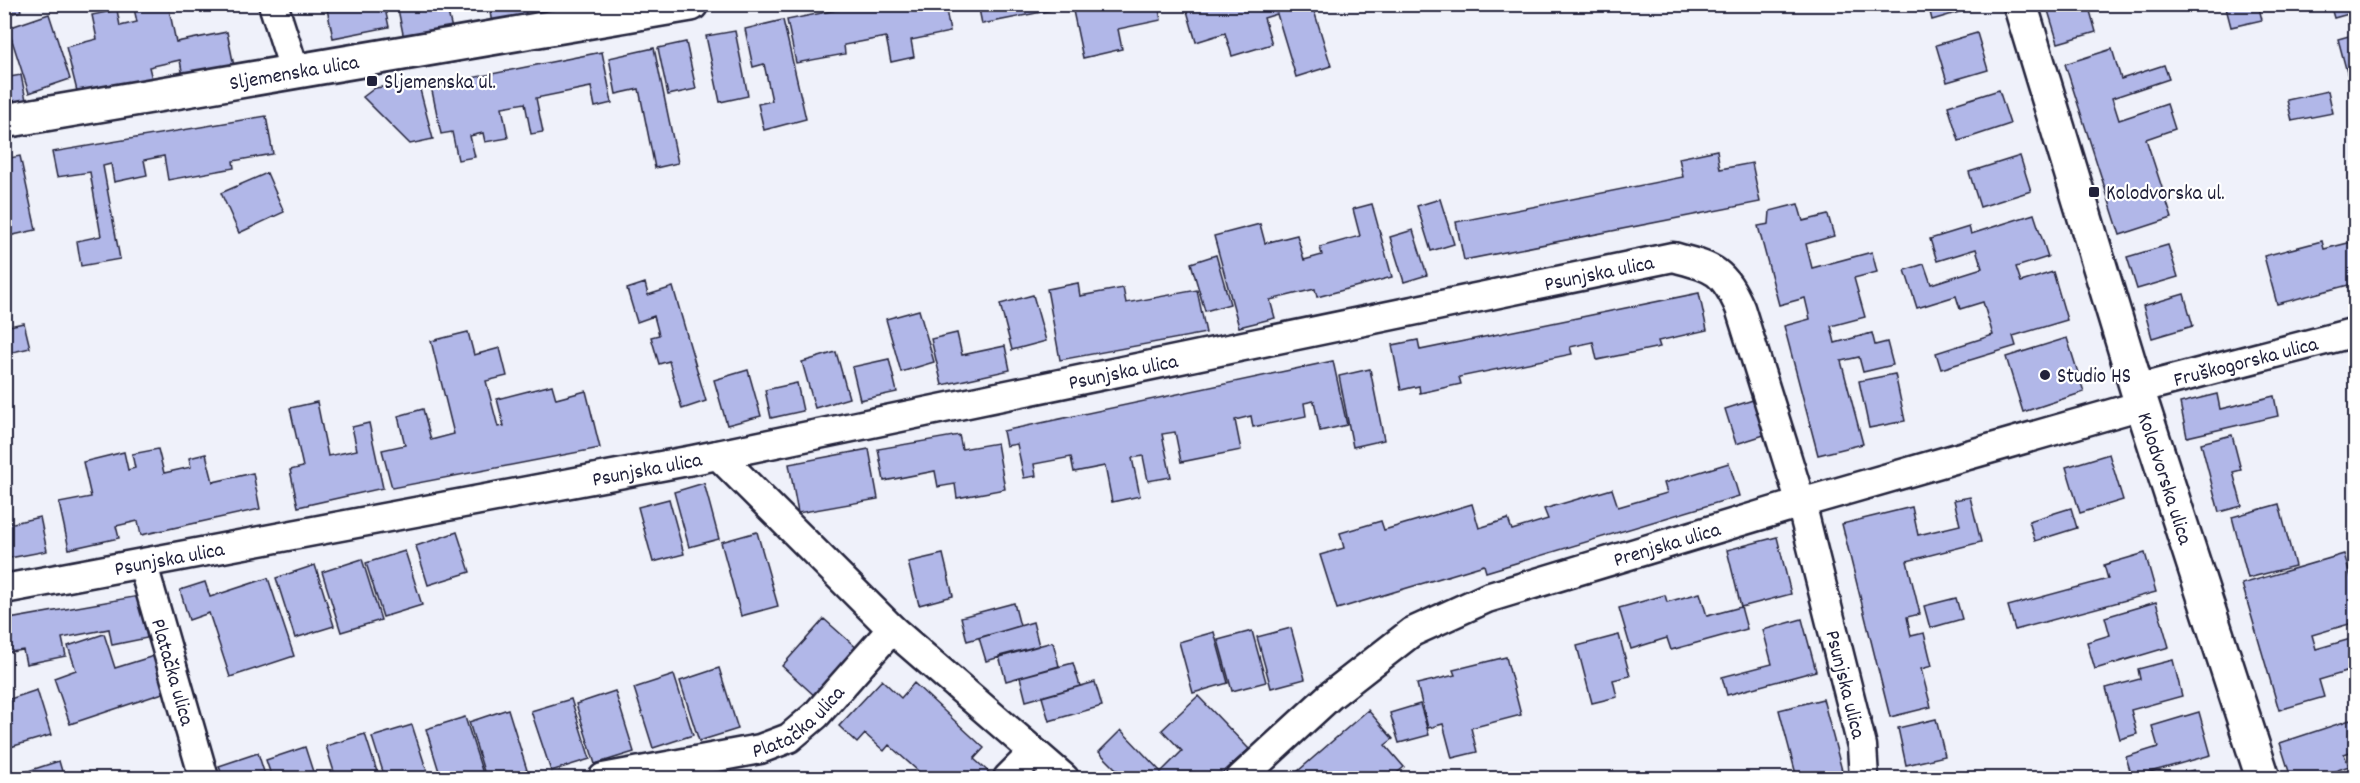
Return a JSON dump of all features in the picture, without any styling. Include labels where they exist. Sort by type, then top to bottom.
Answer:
[{"type":"street","points":[[273,4],[295,72]]},
{"type":"street","name":"Sljemenska ulica","points":[[4,121],[691,4]]},
{"type":"street","name":"Kolodvorska ulica","points":[[2020,4],[2140,397],[2263,778]]},
{"type":"street","name":"Psunjska ulica","points":[[4,589],[143,565],[718,455],[1673,257],[1710,267],[1730,285],[1740,308],[1801,503],[1862,746],[1864,778]]},
{"type":"street","name":"Fruškogorska ulica","points":[[2140,397],[2355,332]]},
{"type":"street","name":"Prenjska ulica","points":[[1241,778],[1330,696],[1412,632],[1487,598],[2140,397]]},
{"type":"street","points":[[718,455],[892,629],[1064,778]]},
{"type":"street","name":"Platačka ulica","points":[[143,565],[204,778]]},
{"type":"street","name":"Platačka ulica","points":[[603,778],[760,748],[789,738],[816,715],[892,629]]},
{"type":"street","points":[[1008,778],[1033,753]]},
{"type":"building","points":[[4,4],[19,4],[21,11],[4,16]]},
{"type":"building","points":[[133,4],[168,4],[176,42],[227,32],[235,71],[184,82],[180,60],[149,67],[154,87],[80,103],[66,47],[97,39],[92,15],[117,10],[120,26],[137,22]]},
{"type":"building","points":[[326,4],[384,4],[389,27],[333,38]]},
{"type":"building","points":[[397,4],[446,4],[453,33],[405,44]]},
{"type":"building","points":[[489,4],[524,4],[527,19],[492,25]]},
{"type":"building","points":[[866,4],[945,4],[950,32],[911,40],[914,57],[891,62],[886,37],[844,45],[845,54],[796,63],[787,20]]},
{"type":"building","points":[[978,4],[1160,4],[1158,5],[1161,20],[1118,29],[1122,49],[1083,58],[1072,6],[982,24]]},
{"type":"building","points":[[1185,4],[1312,4],[1331,66],[1296,77],[1277,14],[1264,18],[1272,44],[1232,56],[1225,33],[1196,42]]},
{"type":"building","points":[[1928,4],[1972,4],[1973,8],[1932,20]]},
{"type":"building","points":[[2046,4],[2088,4],[2096,32],[2058,43]]},
{"type":"building","points":[[2225,4],[2258,4],[2262,20],[2231,27]]},
{"type":"building","points":[[2330,4],[2356,4],[2356,12],[2334,18]]},
{"type":"building","points":[[49,14],[70,79],[29,93],[8,28]]},
{"type":"building","points":[[783,20],[806,119],[764,130],[758,104],[772,101],[764,64],[753,67],[745,29]]},
{"type":"building","points":[[735,31],[748,96],[720,102],[706,36]]},
{"type":"building","points":[[1977,33],[1988,70],[1947,82],[1936,45]]},
{"type":"building","points":[[2356,34],[2356,78],[2349,80],[2338,39]]},
{"type":"building","points":[[686,42],[696,89],[668,95],[658,48]]},
{"type":"building","points":[[654,48],[678,163],[655,168],[639,89],[616,94],[609,58]]},
{"type":"building","points":[[2112,49],[2121,79],[2164,65],[2169,79],[2112,98],[2119,120],[2167,104],[2175,129],[2146,139],[2172,218],[2120,235],[2065,64]]},
{"type":"building","points":[[602,52],[612,103],[595,107],[591,87],[536,98],[543,132],[531,134],[525,103],[502,107],[508,138],[485,142],[483,133],[470,136],[475,157],[458,160],[452,132],[441,134],[431,86]]},
{"type":"building","points":[[21,75],[27,105],[4,109],[4,78]]},
{"type":"building","points":[[418,82],[433,139],[410,144],[363,97],[375,88]]},
{"type":"building","points":[[1999,90],[2010,124],[1959,141],[1948,106]]},
{"type":"building","points":[[2328,91],[2333,113],[2292,121],[2287,100]]},
{"type":"building","points":[[266,116],[273,154],[233,161],[234,168],[168,180],[164,156],[144,160],[147,175],[114,182],[111,164],[103,166],[120,259],[81,266],[77,241],[101,236],[90,172],[57,177],[52,152]]},
{"type":"building","points":[[1717,150],[1720,169],[1752,163],[1760,202],[1464,260],[1456,222],[1683,177],[1679,158]]},
{"type":"building","points":[[20,156],[36,230],[4,237],[4,159]]},
{"type":"building","points":[[2020,156],[2031,191],[1980,207],[1969,172]]},
{"type":"building","points":[[267,173],[284,212],[239,233],[221,193]]},
{"type":"building","points":[[1440,199],[1454,244],[1431,251],[1417,206]]},
{"type":"building","points":[[1372,204],[1392,277],[1317,297],[1315,289],[1270,300],[1275,318],[1239,327],[1214,236],[1260,224],[1265,243],[1297,235],[1304,260],[1322,255],[1320,247],[1360,236],[1353,209]]},
{"type":"building","points":[[1798,204],[1803,221],[1828,215],[1834,236],[1806,244],[1812,268],[1872,252],[1877,272],[1854,278],[1865,317],[1831,326],[1835,343],[1872,333],[1875,345],[1887,342],[1893,365],[1863,372],[1859,357],[1841,361],[1863,444],[1818,455],[1784,326],[1810,319],[1805,298],[1779,305],[1758,226],[1769,224],[1770,211]]},
{"type":"building","points":[[2034,214],[2048,257],[2016,267],[2021,282],[2053,272],[2067,320],[2013,336],[2016,346],[1941,369],[1936,353],[1993,335],[1983,302],[1960,309],[1956,296],[1917,308],[1905,270],[1924,264],[1931,284],[1982,268],[1976,249],[1937,261],[1930,239],[1969,227],[1971,234]]},
{"type":"building","points":[[1413,230],[1427,275],[1404,282],[1390,237]]},
{"type":"building","points":[[2322,241],[2324,249],[2356,241],[2356,283],[2277,304],[2264,256]]},
{"type":"building","points":[[2168,245],[2178,277],[2137,289],[2127,257]]},
{"type":"building","points":[[1216,255],[1230,304],[1205,311],[1191,263]]},
{"type":"building","points":[[645,283],[648,295],[673,287],[706,401],[682,409],[669,361],[659,364],[651,337],[659,335],[654,316],[637,322],[627,289]]},
{"type":"building","points":[[1078,283],[1080,296],[1123,288],[1126,303],[1197,290],[1206,333],[1060,360],[1047,289]]},
{"type":"building","points":[[1699,293],[1707,330],[1658,341],[1660,347],[1597,360],[1593,342],[1570,347],[1572,354],[1459,377],[1461,384],[1420,393],[1419,386],[1401,390],[1392,345],[1418,340],[1420,350]]},
{"type":"building","points":[[2184,294],[2193,326],[2152,338],[2143,306]]},
{"type":"building","points":[[1033,295],[1046,341],[1012,350],[1000,304]]},
{"type":"building","points":[[919,310],[934,362],[901,372],[886,319]]},
{"type":"building","points":[[24,323],[30,348],[4,354],[4,327]]},
{"type":"building","points":[[468,332],[474,355],[500,348],[507,376],[486,381],[498,427],[504,426],[497,399],[552,385],[556,399],[586,391],[600,448],[392,488],[382,450],[405,445],[398,416],[423,409],[431,440],[454,434],[431,341]]},
{"type":"building","points":[[957,333],[962,355],[1005,346],[1010,370],[942,385],[931,339]]},
{"type":"building","name":"Studio HS","points":[[2067,338],[2084,392],[2023,412],[2006,357]]},
{"type":"building","points":[[836,352],[849,398],[815,408],[802,362]]},
{"type":"building","points":[[889,359],[897,392],[860,400],[852,367]]},
{"type":"building","points":[[1333,361],[1347,425],[1320,431],[1314,401],[1304,403],[1306,416],[1253,427],[1251,416],[1235,420],[1241,450],[1181,462],[1175,432],[1162,434],[1171,477],[1148,481],[1143,456],[1132,458],[1140,496],[1112,502],[1105,466],[1074,472],[1071,457],[1034,464],[1036,476],[1024,478],[1017,444],[1006,446],[1003,431]]},
{"type":"building","points":[[1370,369],[1384,440],[1353,447],[1339,376]]},
{"type":"building","points":[[748,370],[761,416],[727,425],[714,380]]},
{"type":"building","points":[[1895,374],[1905,421],[1869,428],[1859,381]]},
{"type":"building","points":[[797,383],[803,411],[771,418],[765,390]]},
{"type":"building","points":[[2217,394],[2220,409],[2274,396],[2278,416],[2187,437],[2180,403]]},
{"type":"building","points":[[1753,400],[1764,435],[1736,444],[1725,409]]},
{"type":"building","points":[[317,402],[328,456],[357,450],[352,427],[369,423],[383,488],[298,507],[290,470],[303,467],[290,408]]},
{"type":"building","points":[[959,435],[962,449],[997,443],[1005,489],[957,498],[955,484],[938,487],[935,471],[884,481],[878,449]]},
{"type":"building","points":[[2232,435],[2241,470],[2233,472],[2242,506],[2219,512],[2201,443]]},
{"type":"building","points":[[158,449],[164,473],[191,467],[189,458],[206,454],[213,482],[253,473],[260,509],[141,535],[138,521],[116,526],[119,538],[69,549],[59,503],[91,497],[83,462],[124,452],[128,470],[135,468],[132,454]]},
{"type":"building","points":[[869,449],[878,499],[798,513],[789,464]]},
{"type":"building","points":[[2109,454],[2123,500],[2080,513],[2066,467]]},
{"type":"building","points":[[1729,463],[1739,496],[1486,572],[1484,565],[1337,609],[1320,555],[1344,548],[1340,533],[1381,521],[1384,530],[1472,504],[1479,528],[1508,519],[1512,530],[1548,519],[1544,509],[1612,489],[1618,507],[1667,493],[1664,483]]},
{"type":"building","points":[[704,483],[719,539],[689,547],[674,492]]},
{"type":"building","points":[[1970,497],[1981,542],[1907,561],[1920,614],[1907,617],[1911,636],[1924,633],[1932,666],[1921,669],[1931,707],[1890,717],[1842,524],[1912,507],[1918,535],[1960,525],[1954,500]]},
{"type":"building","points":[[669,499],[684,554],[653,562],[638,507]]},
{"type":"building","points":[[2279,504],[2295,566],[2248,578],[2232,517]]},
{"type":"building","points":[[2071,508],[2077,528],[2035,541],[2029,521]]},
{"type":"building","points":[[40,517],[47,551],[4,559],[4,525]]},
{"type":"building","points":[[457,532],[470,572],[428,585],[416,546]]},
{"type":"building","points":[[757,532],[778,606],[741,616],[721,542]]},
{"type":"building","points":[[1777,537],[1791,594],[1741,607],[1727,550]]},
{"type":"building","points":[[405,551],[422,605],[383,617],[366,563]]},
{"type":"building","points":[[2145,553],[2156,592],[2015,630],[2008,606],[2108,579],[2104,565]]},
{"type":"building","points":[[943,554],[953,596],[919,605],[908,562]]},
{"type":"building","points":[[2344,554],[2356,593],[2356,622],[2312,635],[2316,649],[2354,638],[2356,669],[2319,680],[2324,697],[2279,710],[2242,584]]},
{"type":"building","points":[[362,559],[381,620],[341,632],[322,572]]},
{"type":"building","points":[[315,565],[334,626],[295,638],[276,578]]},
{"type":"building","points":[[268,578],[294,656],[230,677],[209,613],[189,620],[180,590],[205,582],[210,597]]},
{"type":"building","points":[[1700,593],[1707,616],[1741,607],[1747,629],[1671,650],[1667,638],[1631,649],[1619,608],[1665,595],[1667,602]]},
{"type":"building","points":[[139,596],[147,638],[112,645],[109,629],[62,638],[66,656],[26,664],[23,650],[4,653],[4,620]]},
{"type":"building","points":[[1956,598],[1962,619],[1930,628],[1924,606]]},
{"type":"building","points":[[2156,602],[2169,647],[2095,669],[2087,642],[2110,635],[2105,617]]},
{"type":"building","points":[[1014,603],[1020,626],[967,641],[961,617]]},
{"type":"building","points":[[824,619],[859,650],[816,697],[782,666]]},
{"type":"building","points":[[1802,619],[1816,671],[1727,695],[1722,677],[1772,664],[1763,630]]},
{"type":"building","points":[[1033,622],[1039,646],[986,661],[979,638]]},
{"type":"building","points":[[1291,628],[1305,679],[1271,688],[1257,637]]},
{"type":"building","points":[[1252,631],[1266,682],[1232,691],[1218,640]]},
{"type":"building","points":[[1214,632],[1228,683],[1193,693],[1179,642]]},
{"type":"building","points":[[104,634],[115,668],[157,655],[169,691],[70,724],[54,678],[76,670],[68,646]]},
{"type":"building","points":[[1619,635],[1630,676],[1613,680],[1617,697],[1592,703],[1577,646]]},
{"type":"building","points":[[1053,642],[1059,666],[1006,681],[999,656]]},
{"type":"building","points":[[1506,657],[1521,715],[1471,728],[1477,752],[1452,758],[1443,724],[1428,728],[1417,684],[1455,675],[1453,670]]},
{"type":"building","points":[[2173,660],[2182,696],[2131,710],[2137,734],[2120,739],[2106,688],[2140,679],[2138,669]]},
{"type":"building","points":[[1073,663],[1080,686],[1026,701],[1020,677]]},
{"type":"building","points":[[719,668],[738,729],[699,741],[680,681]]},
{"type":"building","points":[[674,675],[693,735],[653,748],[634,688]]},
{"type":"building","points":[[882,680],[901,698],[914,683],[984,748],[974,759],[991,774],[987,778],[926,778],[889,745],[884,751],[865,734],[857,743],[839,726]]},
{"type":"building","points":[[1095,682],[1102,706],[1049,721],[1042,697]]},
{"type":"building","points":[[37,690],[51,735],[7,748],[4,739],[4,701]]},
{"type":"building","points":[[615,691],[634,752],[595,764],[576,704]]},
{"type":"building","points":[[1198,696],[1249,749],[1217,778],[1125,778],[1099,752],[1121,730],[1161,772],[1182,751],[1162,730]]},
{"type":"building","points":[[571,699],[590,759],[551,771],[531,711]]},
{"type":"building","points":[[1823,699],[1844,778],[1797,778],[1779,710]]},
{"type":"building","points":[[1420,704],[1429,735],[1399,743],[1390,713]]},
{"type":"building","points":[[508,709],[527,770],[500,778],[486,778],[469,722]]},
{"type":"building","points":[[1368,710],[1393,739],[1385,745],[1404,767],[1391,778],[1290,778]]},
{"type":"building","points":[[2199,712],[2211,755],[2132,777],[2126,757],[2158,747],[2152,726]]},
{"type":"building","points":[[465,717],[484,777],[441,778],[426,729]]},
{"type":"building","points":[[2356,718],[2356,750],[2344,754],[2349,766],[2327,774],[2328,778],[2291,778],[2280,743]]},
{"type":"building","points":[[1936,719],[1945,756],[1906,765],[1898,728]]},
{"type":"building","points":[[412,725],[429,778],[385,778],[372,737]]},
{"type":"building","points":[[365,734],[379,778],[336,778],[326,746]]},
{"type":"building","points":[[305,747],[315,778],[272,778],[266,760]]},
{"type":"building","points":[[258,753],[266,778],[223,778],[219,766]]},
{"type":"building","points":[[59,761],[64,778],[17,778],[16,775]]},
{"type":"building","points":[[2194,770],[2196,778],[2164,778]]},
{"type":"place","name":"Sljemenska ul.","points":[[372,81]]},
{"type":"place","name":"Kolodvorska ul.","points":[[2094,192]]},
{"type":"place","name":"Studio HS","points":[[2045,375]]}]
